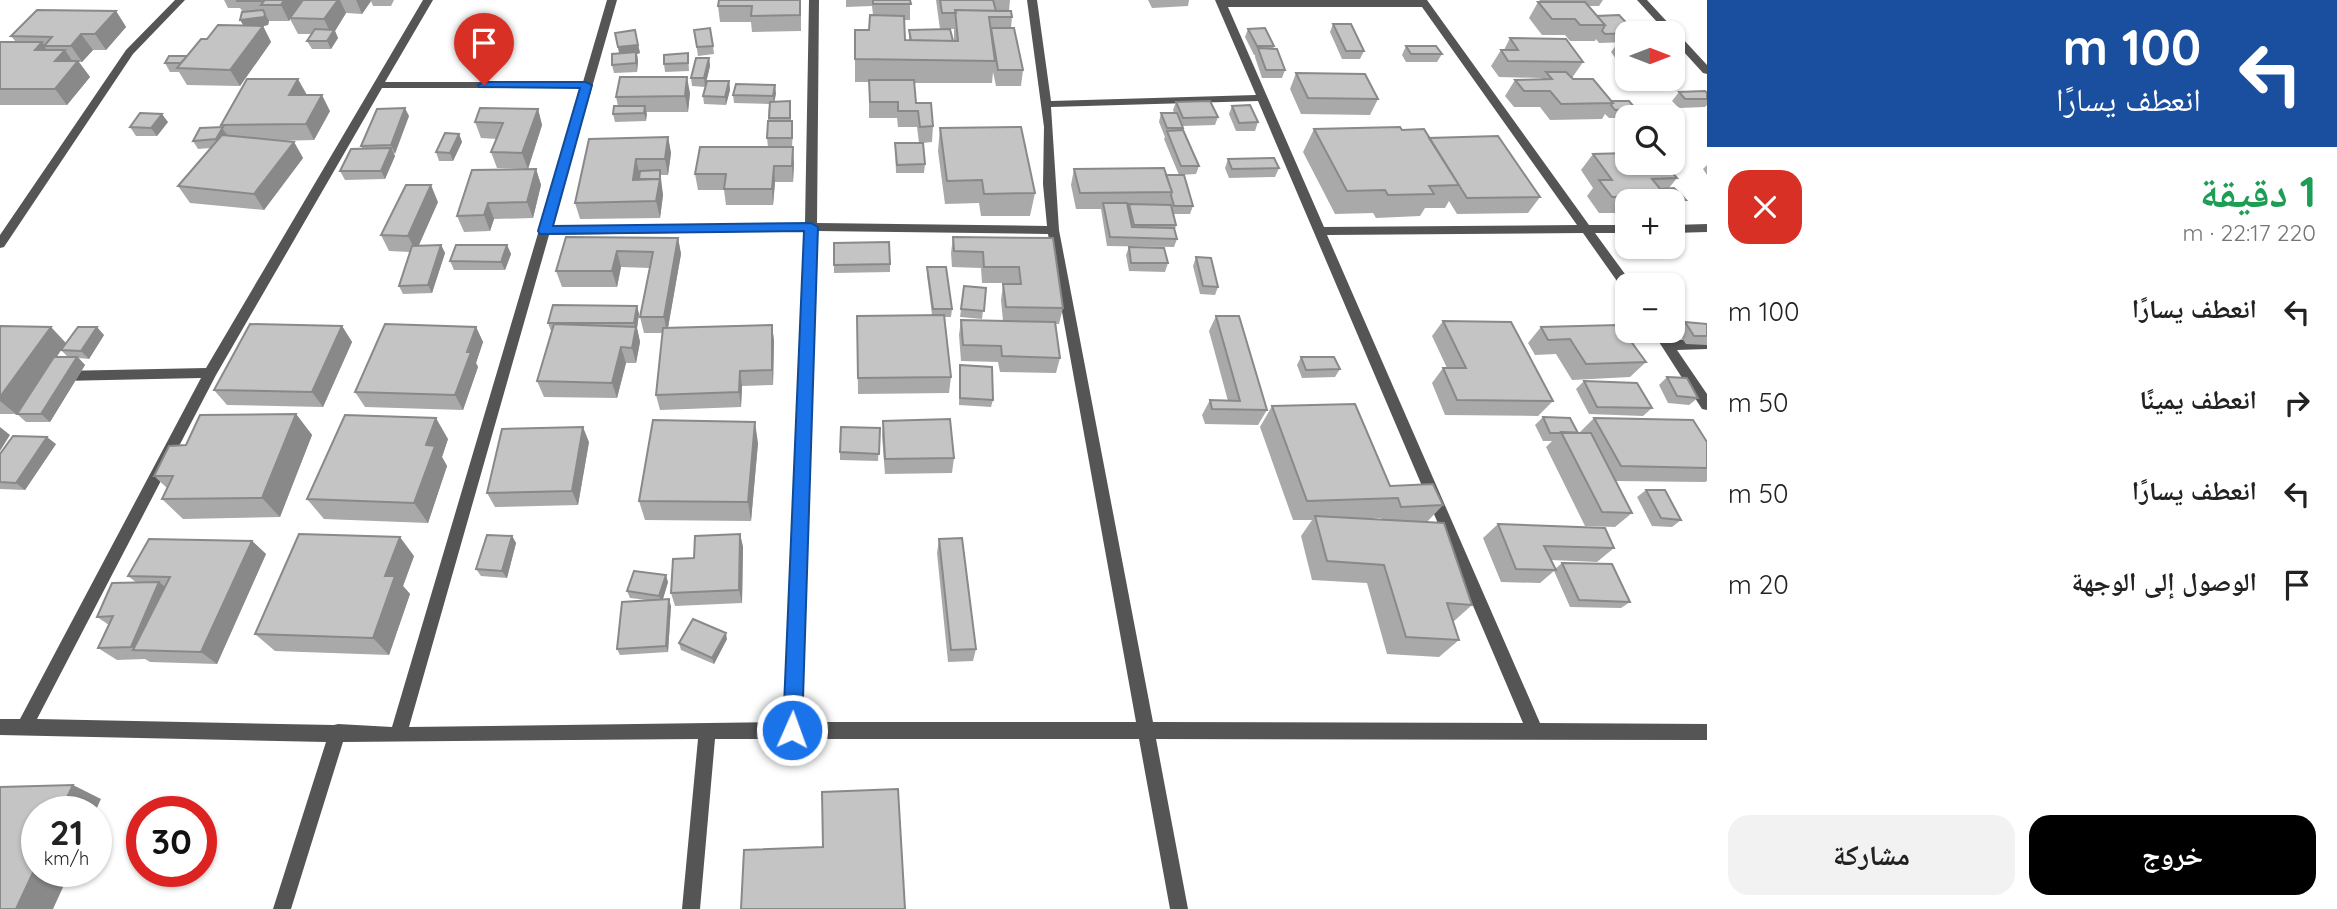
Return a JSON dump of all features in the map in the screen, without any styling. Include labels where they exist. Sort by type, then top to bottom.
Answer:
[{"type":"street","points":[[0,244],[129,52],[180,0]]},
{"type":"street","points":[[25,726],[210,373],[428,0]]},
{"type":"street","points":[[398,735],[612,0]]},
{"type":"street","points":[[792,730],[811,227],[814,0]]},
{"type":"street","points":[[1032,0],[1047,104],[1053,230],[1179,909]]},
{"type":"street","points":[[1642,0],[1707,71]]},
{"type":"street","points":[[1535,732],[1221,2],[1424,2],[1617,273]]},
{"type":"street","points":[[380,85],[586,85]]},
{"type":"street","points":[[1047,104],[1262,98]]},
{"type":"street","points":[[545,231],[811,227],[1053,230]]},
{"type":"street","points":[[1685,229],[1707,228]]},
{"type":"street","points":[[1318,231],[1615,229]]},
{"type":"street","points":[[1668,345],[1707,344]]},
{"type":"street","points":[[1668,345],[1707,405]]},
{"type":"street","points":[[42,377],[210,373]]},
{"type":"street","points":[[0,727],[398,735],[792,730],[1707,732]]},
{"type":"street","points":[[282,909],[338,732]]},
{"type":"street","points":[[691,909],[707,733]]},
{"type":"building","points":[[237,0],[284,0],[281,5],[261,5],[264,1]]},
{"type":"building","points":[[303,0],[338,0],[324,19],[290,18]]},
{"type":"building","points":[[719,0],[800,0],[800,15],[751,16],[752,6],[718,6]]},
{"type":"building","points":[[873,0],[910,0],[911,4],[873,4]]},
{"type":"building","points":[[940,0],[993,0],[996,11],[955,10],[956,13],[942,13]]},
{"type":"building","points":[[1538,2],[1585,2],[1605,25],[1580,25],[1575,19],[1552,19]]},
{"type":"building","points":[[37,10],[116,11],[95,34],[81,34],[71,46],[44,46],[52,37],[11,36]]},
{"type":"building","points":[[263,10],[264,17],[240,20],[242,12]]},
{"type":"building","points":[[955,10],[1011,11],[1012,17],[989,17],[995,61],[855,59],[855,30],[869,30],[870,15],[904,16],[905,40],[958,41]]},
{"type":"building","points":[[1619,15],[1625,21],[1615,21],[1615,34],[1605,34],[1602,31],[1605,25],[1597,16]]},
{"type":"building","points":[[1333,24],[1351,24],[1364,51],[1346,51]]},
{"type":"building","points":[[218,25],[263,26],[230,70],[177,68],[201,39],[207,39]]},
{"type":"building","points":[[710,28],[713,46],[697,47],[694,30]]},
{"type":"building","points":[[991,28],[1014,28],[1023,70],[998,70]]},
{"type":"building","points":[[1265,28],[1274,46],[1257,46],[1248,29]]},
{"type":"building","points":[[315,29],[334,30],[327,41],[307,41]]},
{"type":"building","points":[[950,29],[953,41],[911,40],[909,30]]},
{"type":"building","points":[[635,30],[638,45],[618,47],[615,33]]},
{"type":"building","points":[[1510,38],[1566,39],[1583,62],[1508,61],[1501,50],[1518,50]]},
{"type":"building","points":[[0,42],[42,42],[35,50],[65,50],[55,61],[78,61],[55,89],[0,89]]},
{"type":"building","points":[[1406,46],[1436,46],[1442,54],[1411,54]]},
{"type":"building","points":[[1258,48],[1277,49],[1285,70],[1266,70]]},
{"type":"building","points":[[636,52],[636,63],[612,65],[612,54]]},
{"type":"building","points":[[688,53],[688,63],[664,64],[664,55]]},
{"type":"building","points":[[169,56],[187,56],[181,63],[165,63]]},
{"type":"building","points":[[696,58],[709,58],[704,78],[691,78]]},
{"type":"building","points":[[1546,72],[1566,72],[1573,79],[1593,79],[1613,103],[1561,104],[1550,91],[1524,91],[1515,80],[1552,79]]},
{"type":"building","points":[[1296,73],[1365,74],[1378,99],[1308,98]]},
{"type":"building","points":[[620,77],[687,77],[685,96],[616,97]]},
{"type":"building","points":[[247,79],[298,79],[289,95],[322,95],[306,124],[221,125]]},
{"type":"building","points":[[869,80],[914,80],[916,103],[931,103],[933,126],[920,127],[918,111],[898,111],[898,102],[870,102]]},
{"type":"building","points":[[707,81],[729,81],[725,97],[703,96]]},
{"type":"building","points":[[736,84],[775,85],[773,96],[733,95]]},
{"type":"building","points":[[1705,91],[1707,99],[1685,99],[1679,92]]},
{"type":"building","points":[[790,101],[790,118],[769,118],[770,102]]},
{"type":"building","points":[[1210,101],[1218,117],[1183,118],[1176,102]]},
{"type":"building","points":[[1612,101],[1629,101],[1632,105],[1615,105],[1615,110],[1611,105]]},
{"type":"building","points":[[1250,105],[1258,122],[1239,123],[1232,106]]},
{"type":"building","points":[[614,106],[645,106],[644,113],[613,114]]},
{"type":"building","points":[[405,108],[391,145],[361,146],[377,109]]},
{"type":"building","points":[[480,108],[538,109],[522,153],[491,152],[503,123],[475,122]]},
{"type":"building","points":[[140,113],[162,114],[151,128],[130,127]]},
{"type":"building","points":[[1161,113],[1177,113],[1183,128],[1167,128]]},
{"type":"building","points":[[768,121],[792,121],[792,138],[767,138]]},
{"type":"building","points":[[223,127],[216,139],[193,141],[200,128]]},
{"type":"building","points":[[1021,127],[1035,193],[984,194],[982,180],[947,181],[940,128]]},
{"type":"building","points":[[1400,127],[1402,130],[1424,129],[1459,185],[1429,186],[1434,194],[1388,195],[1385,190],[1347,191],[1314,129]]},
{"type":"building","points":[[1183,130],[1199,166],[1181,166],[1167,131]]},
{"type":"building","points":[[445,133],[459,134],[450,153],[436,152]]},
{"type":"building","points":[[222,135],[294,142],[254,194],[178,186]]},
{"type":"building","points":[[1498,136],[1540,197],[1467,198],[1429,138]]},
{"type":"building","points":[[668,137],[665,159],[636,159],[633,180],[660,179],[656,201],[575,203],[589,139]]},
{"type":"building","points":[[895,143],[923,143],[925,164],[897,165]]},
{"type":"building","points":[[700,147],[793,147],[792,166],[774,166],[772,189],[724,189],[726,174],[695,174]]},
{"type":"building","points":[[391,148],[381,171],[340,171],[351,149]]},
{"type":"building","points":[[1615,153],[1615,175],[1674,175],[1677,178],[1652,179],[1660,189],[1615,189],[1615,197],[1612,197],[1599,180],[1612,180],[1593,154]]},
{"type":"building","points":[[1274,158],[1279,168],[1232,169],[1228,159]]},
{"type":"building","points":[[1164,168],[1172,192],[1080,193],[1074,169]]},
{"type":"building","points":[[536,169],[527,202],[488,203],[484,215],[457,216],[472,170]]},
{"type":"building","points":[[660,170],[660,179],[639,179],[640,171]]},
{"type":"building","points":[[1166,175],[1184,175],[1193,206],[1174,206]]},
{"type":"building","points":[[406,185],[431,185],[408,236],[381,235]]},
{"type":"building","points":[[1103,203],[1127,203],[1132,227],[1174,228],[1177,239],[1110,237]]},
{"type":"building","points":[[1129,204],[1171,205],[1176,225],[1134,225]]},
{"type":"building","points":[[566,237],[678,238],[664,317],[640,317],[653,252],[617,251],[612,271],[556,271]]},
{"type":"building","points":[[953,237],[1053,238],[1063,308],[1006,307],[1003,284],[1021,284],[1019,267],[984,267],[983,252],[954,251]]},
{"type":"building","points":[[889,242],[890,264],[834,265],[834,243]]},
{"type":"building","points":[[441,245],[428,285],[399,286],[412,246]]},
{"type":"building","points":[[456,245],[507,245],[501,262],[450,261]]},
{"type":"building","points":[[1129,247],[1164,248],[1168,263],[1131,263]]},
{"type":"building","points":[[1196,257],[1211,258],[1218,287],[1203,286]]},
{"type":"building","points":[[927,267],[946,267],[952,309],[933,309]]},
{"type":"building","points":[[964,286],[986,288],[984,311],[961,309]]},
{"type":"building","points":[[553,305],[637,306],[634,323],[548,323]]},
{"type":"building","points":[[944,315],[951,377],[858,378],[857,316]]},
{"type":"building","points":[[1216,316],[1239,316],[1267,410],[1212,409],[1210,400],[1240,401]]},
{"type":"building","points":[[961,320],[1055,322],[1060,358],[1002,356],[1001,346],[963,345]]},
{"type":"building","points":[[1443,321],[1511,322],[1553,401],[1457,400],[1443,368],[1466,368]]},
{"type":"building","points":[[1685,322],[1707,324],[1707,336],[1694,336]]},
{"type":"building","points":[[250,324],[342,326],[312,392],[214,390]]},
{"type":"building","points":[[385,324],[476,327],[467,352],[471,352],[455,395],[355,392]]},
{"type":"building","points":[[554,324],[636,327],[632,348],[621,347],[612,383],[537,381]]},
{"type":"building","points":[[772,325],[772,370],[740,371],[739,392],[656,395],[663,328]]},
{"type":"building","points":[[1615,325],[1615,343],[1632,343],[1646,362],[1586,364],[1570,339],[1548,340],[1541,327]]},
{"type":"building","points":[[0,326],[51,327],[0,397]]},
{"type":"building","points":[[78,327],[97,327],[81,351],[61,350]]},
{"type":"building","points":[[54,357],[77,357],[41,414],[17,414]]},
{"type":"building","points":[[1301,357],[1334,357],[1340,369],[1306,370]]},
{"type":"building","points":[[960,365],[992,367],[993,400],[960,398]]},
{"type":"building","points":[[1667,377],[1687,378],[1698,398],[1677,396]]},
{"type":"building","points":[[1584,381],[1637,383],[1652,408],[1597,407]]},
{"type":"building","points":[[1355,404],[1390,486],[1433,484],[1443,505],[1401,507],[1398,498],[1307,501],[1272,406]]},
{"type":"building","points":[[296,414],[262,498],[162,499],[173,476],[154,476],[169,446],[186,445],[200,415]]},
{"type":"building","points":[[345,415],[436,418],[426,445],[435,446],[414,503],[307,499]]},
{"type":"building","points":[[1543,417],[1570,418],[1578,433],[1550,433]]},
{"type":"building","points":[[1594,418],[1693,420],[1707,442],[1707,468],[1621,466]]},
{"type":"building","points":[[950,419],[954,458],[885,459],[883,421]]},
{"type":"building","points":[[653,420],[755,422],[748,502],[639,501]]},
{"type":"building","points":[[583,427],[572,491],[487,493],[502,429]]},
{"type":"building","points":[[841,427],[880,428],[879,454],[840,452]]},
{"type":"building","points":[[1561,432],[1591,433],[1632,513],[1602,512]]},
{"type":"building","points":[[13,436],[47,437],[16,483],[0,482],[0,454]]},
{"type":"building","points":[[1646,490],[1665,490],[1681,520],[1661,518]]},
{"type":"building","points":[[1315,516],[1444,523],[1472,605],[1447,603],[1459,640],[1406,637],[1384,565],[1327,561]]},
{"type":"building","points":[[1498,524],[1605,528],[1614,548],[1544,546],[1556,570],[1516,569]]},
{"type":"building","points":[[299,534],[400,537],[385,576],[395,576],[373,638],[255,634]]},
{"type":"building","points":[[740,534],[739,590],[671,593],[673,559],[694,558],[695,536]]},
{"type":"building","points":[[487,535],[512,536],[502,571],[476,569]]},
{"type":"building","points":[[962,538],[976,649],[951,650],[939,539]]},
{"type":"building","points":[[149,539],[252,541],[201,652],[133,650],[170,577],[128,576]]},
{"type":"building","points":[[1562,563],[1612,564],[1630,602],[1579,600]]},
{"type":"building","points":[[634,571],[666,575],[659,596],[627,591]]},
{"type":"building","points":[[159,582],[131,647],[98,648],[113,616],[97,617],[112,583]]},
{"type":"building","points":[[669,599],[666,646],[617,649],[622,602]]},
{"type":"building","points":[[693,619],[726,633],[712,658],[679,643]]},
{"type":"building","points":[[73,785],[68,796],[21,796],[21,887],[26,887],[16,909],[0,909],[0,787]]},
{"type":"building","points":[[898,789],[905,909],[741,909],[744,850],[823,847],[822,792]]},
{"type":"route","points":[[484,85],[586,85],[545,231],[811,227],[792,730]]}]
